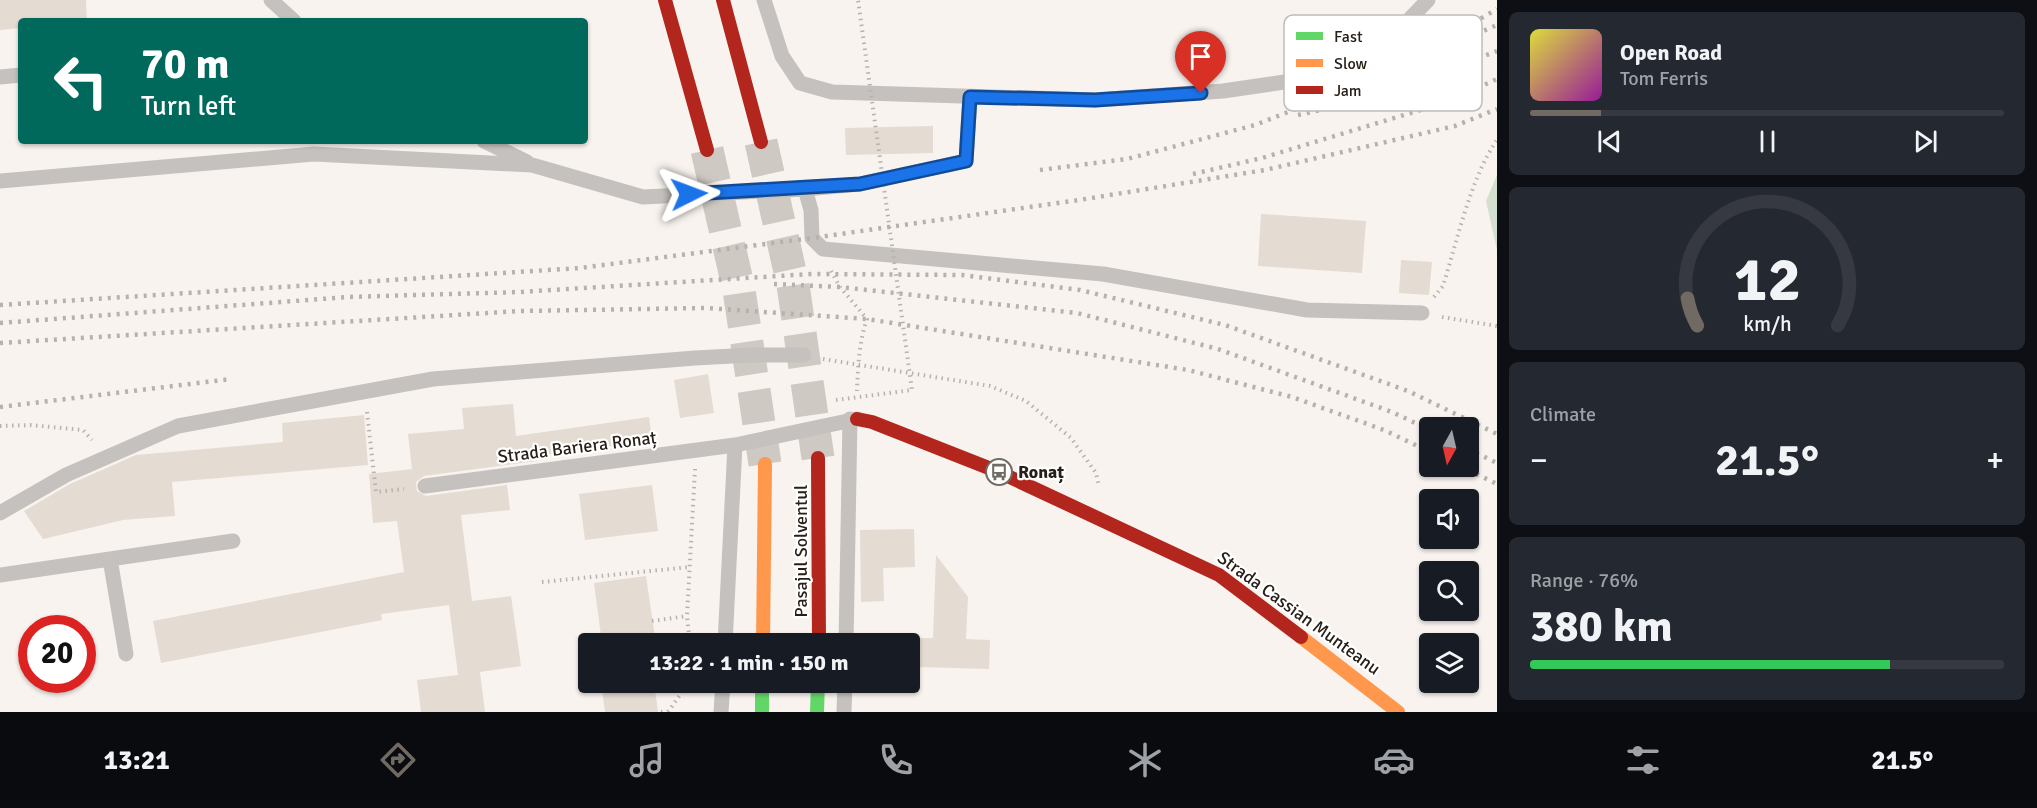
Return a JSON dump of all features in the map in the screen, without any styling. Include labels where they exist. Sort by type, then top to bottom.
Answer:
[{"type":"main road","points":[[664,0],[707,150]]},
{"type":"main road","points":[[723,0],[761,142]]},
{"type":"main road","name":"Strada Cassian Munteanu","points":[[854,419],[872,422],[999,472],[1219,575],[1398,712]]},
{"type":"main road","name":"Pasajul Solventul","points":[[818,458],[819,633]]},
{"type":"main road","name":"Pasajul Solventul","points":[[763,633],[765,464]]},
{"type":"main road","points":[[762,693],[762,712]]},
{"type":"main road","points":[[817,712],[818,693]]},
{"type":"lane","points":[[272,0],[291,18]]},
{"type":"lane","points":[[764,0],[782,56],[800,83],[832,92],[1095,100],[1223,92],[1284,82]]},
{"type":"lane","points":[[1414,15],[1428,0]]},
{"type":"lane","points":[[0,76],[18,75]]},
{"type":"lane","points":[[490,144],[532,165],[643,196],[805,189],[860,184],[966,161],[970,97]]},
{"type":"lane","points":[[0,182],[314,154],[532,165]]},
{"type":"lane","points":[[805,189],[811,210],[812,238],[823,249],[1104,274],[1307,310],[1422,313]]},
{"type":"lane","points":[[0,513],[66,475],[178,426],[432,379],[695,358],[751,355],[804,356]]},
{"type":"lane","points":[[726,633],[735,446],[854,419],[846,633]]},
{"type":"lane","name":"Strada Bariera Ronaț","points":[[425,486],[735,446]]},
{"type":"lane","points":[[0,575],[233,541]]},
{"type":"lane","points":[[111,559],[126,654]]},
{"type":"lane","points":[[721,712],[722,693]]},
{"type":"lane","points":[[844,712],[845,693]]},
{"type":"path","points":[[836,400],[912,390],[858,0]]},
{"type":"path","points":[[1497,140],[1489,151],[1476,182],[1443,286],[1422,313],[1497,326]]},
{"type":"path","points":[[823,249],[840,287],[867,319],[863,330],[858,365]]},
{"type":"path","points":[[804,356],[990,386],[1026,401],[1071,438],[1096,473],[1111,523]]},
{"type":"path","points":[[365,391],[376,492],[425,486]]},
{"type":"path","points":[[0,426],[30,425],[83,430],[99,449],[103,459]]},
{"type":"path","points":[[689,633],[687,616],[696,451]]},
{"type":"path","points":[[542,582],[690,567]]},
{"type":"path","points":[[652,621],[687,616]]},
{"type":"path","points":[[661,712],[667,712],[681,693]]},
{"type":"green space","points":[[1497,175],[1497,250],[1486,201]]},
{"type":"building","points":[[0,0],[86,0],[87,18],[18,18],[18,28],[0,30]]},
{"type":"building","points":[[933,126],[933,153],[846,155],[845,128]]},
{"type":"building","points":[[1261,214],[1366,221],[1362,273],[1258,266]]},
{"type":"building","points":[[1401,260],[1432,262],[1429,295],[1399,293]]},
{"type":"building","points":[[708,374],[714,413],[680,418],[674,380]]},
{"type":"building","points":[[513,404],[516,436],[649,417],[652,440],[536,456],[537,461],[424,476],[416,482],[417,491],[426,496],[507,485],[510,510],[461,515],[472,601],[511,596],[521,666],[480,672],[485,712],[421,712],[417,680],[458,675],[449,605],[381,614],[382,620],[161,663],[153,621],[404,572],[397,521],[373,523],[369,474],[412,469],[408,434],[464,429],[462,408]]},
{"type":"building","points":[[364,415],[368,465],[172,482],[175,516],[123,520],[43,539],[24,511],[70,484],[136,455],[283,442],[282,423]]},
{"type":"building","points":[[652,485],[658,531],[585,540],[579,494]]},
{"type":"building","points":[[914,529],[915,567],[883,568],[884,601],[861,602],[860,530]]},
{"type":"building","points":[[936,555],[968,597],[966,639],[990,640],[989,669],[920,667],[920,638],[933,638]]},
{"type":"building","points":[[646,576],[654,633],[601,633],[594,583]]},
{"type":"building","points":[[602,693],[655,693],[658,712],[605,712]]},
{"type":"tunnel","points":[[761,142],[793,285],[818,458]]},
{"type":"tunnel","points":[[707,150],[739,290],[765,464]]},
{"type":"railway","points":[[1482,18],[1497,9]]},
{"type":"railway","points":[[1482,32],[1497,25]]},
{"type":"railway","points":[[1482,57],[1497,51]]},
{"type":"railway","points":[[1482,86],[1497,79]]},
{"type":"railway","points":[[0,305],[580,268],[812,238],[1079,200],[1265,170],[1455,126],[1497,109]]},
{"type":"railway","points":[[1040,170],[1127,159],[1255,125],[1291,111]]},
{"type":"railway","points":[[1298,115],[1316,111]]},
{"type":"railway","points":[[1193,174],[1262,158],[1417,111]]},
{"type":"railway","points":[[0,323],[348,297],[519,292],[811,274],[962,275],[1080,290],[1225,325],[1408,391],[1497,434]]},
{"type":"railway","points":[[774,284],[840,287],[1077,313],[1218,349],[1392,412],[1419,425]]},
{"type":"railway","points":[[0,343],[520,311],[706,308],[867,319],[1188,370],[1292,397],[1384,430],[1419,447]]},
{"type":"railway","points":[[0,407],[231,379]]},
{"type":"railway","points":[[1479,454],[1497,463]]},
{"type":"railway","points":[[1479,475],[1497,484]]},
{"type":"traffic: fast","points":[[762,693],[762,712]]},
{"type":"traffic: fast","points":[[817,712],[818,693]]},
{"type":"traffic: slow","points":[[763,633],[765,464]]},
{"type":"traffic: slow","points":[[1301,637],[1398,712]]},
{"type":"traffic: jam","points":[[665,0],[707,150]]},
{"type":"traffic: jam","points":[[723,0],[761,142]]},
{"type":"traffic: jam","points":[[857,419],[872,422],[999,472],[1219,575],[1301,637]]},
{"type":"traffic: jam","points":[[818,458],[819,633]]},
{"type":"place","name":"Ronaț","points":[[999,472]]},
{"type":"route","points":[[689,194],[860,184],[966,161],[970,97],[1095,100],[1201,93]]}]
